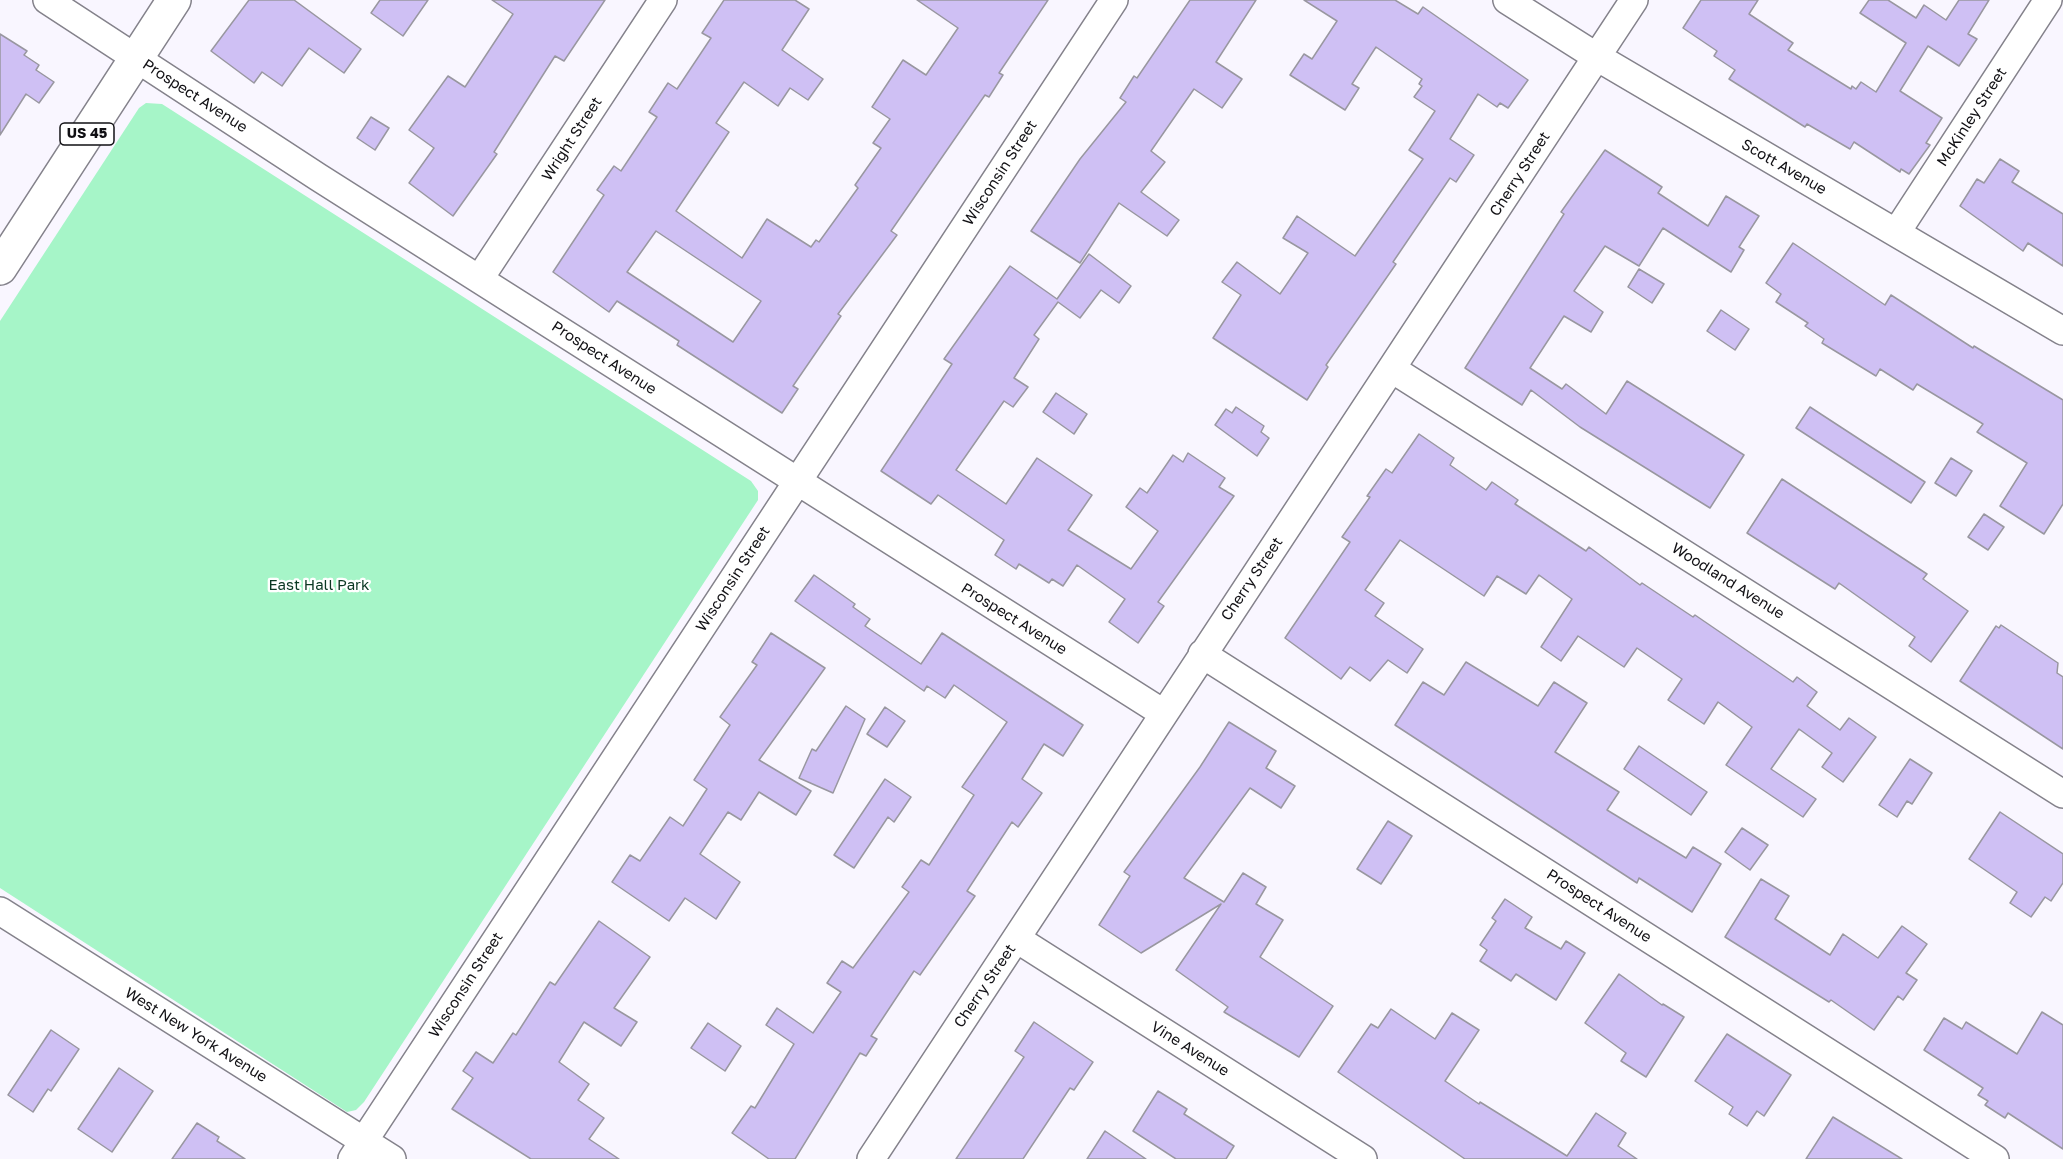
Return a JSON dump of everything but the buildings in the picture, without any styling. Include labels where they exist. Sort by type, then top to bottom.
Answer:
[{"type":"main road","name":"US 45","points":[[0,268],[174,0]]},
{"type":"street","name":"Prospect Avenue","points":[[47,0],[318,177],[1163,713]]},
{"type":"street","name":"Wright Street","points":[[480,278],[663,0]]},
{"type":"street","name":"Wisconsin Street","points":[[358,1150],[1114,0]]},
{"type":"street","name":"Scott Avenue","points":[[1507,0],[1597,57],[2063,331]]},
{"type":"street","name":"Cherry Street","points":[[870,1159],[1634,0]]},
{"type":"street","name":"McKinley Street","points":[[1896,233],[2048,0]]},
{"type":"street","name":"Woodland Avenue","points":[[1392,369],[2063,794]]},
{"type":"street","name":"Prospect Avenue","points":[[1202,654],[1995,1159]]},
{"type":"street","name":"West New York Avenue","points":[[0,911],[358,1150],[392,1159]]},
{"type":"street","name":"Vine Avenue","points":[[1017,939],[1363,1159]]},
{"type":"green space","name":"East Hall Park","points":[[146,103],[162,104],[751,481],[758,491],[758,500],[364,1102],[356,1110],[347,1112],[0,888],[0,321],[139,108]]}]
